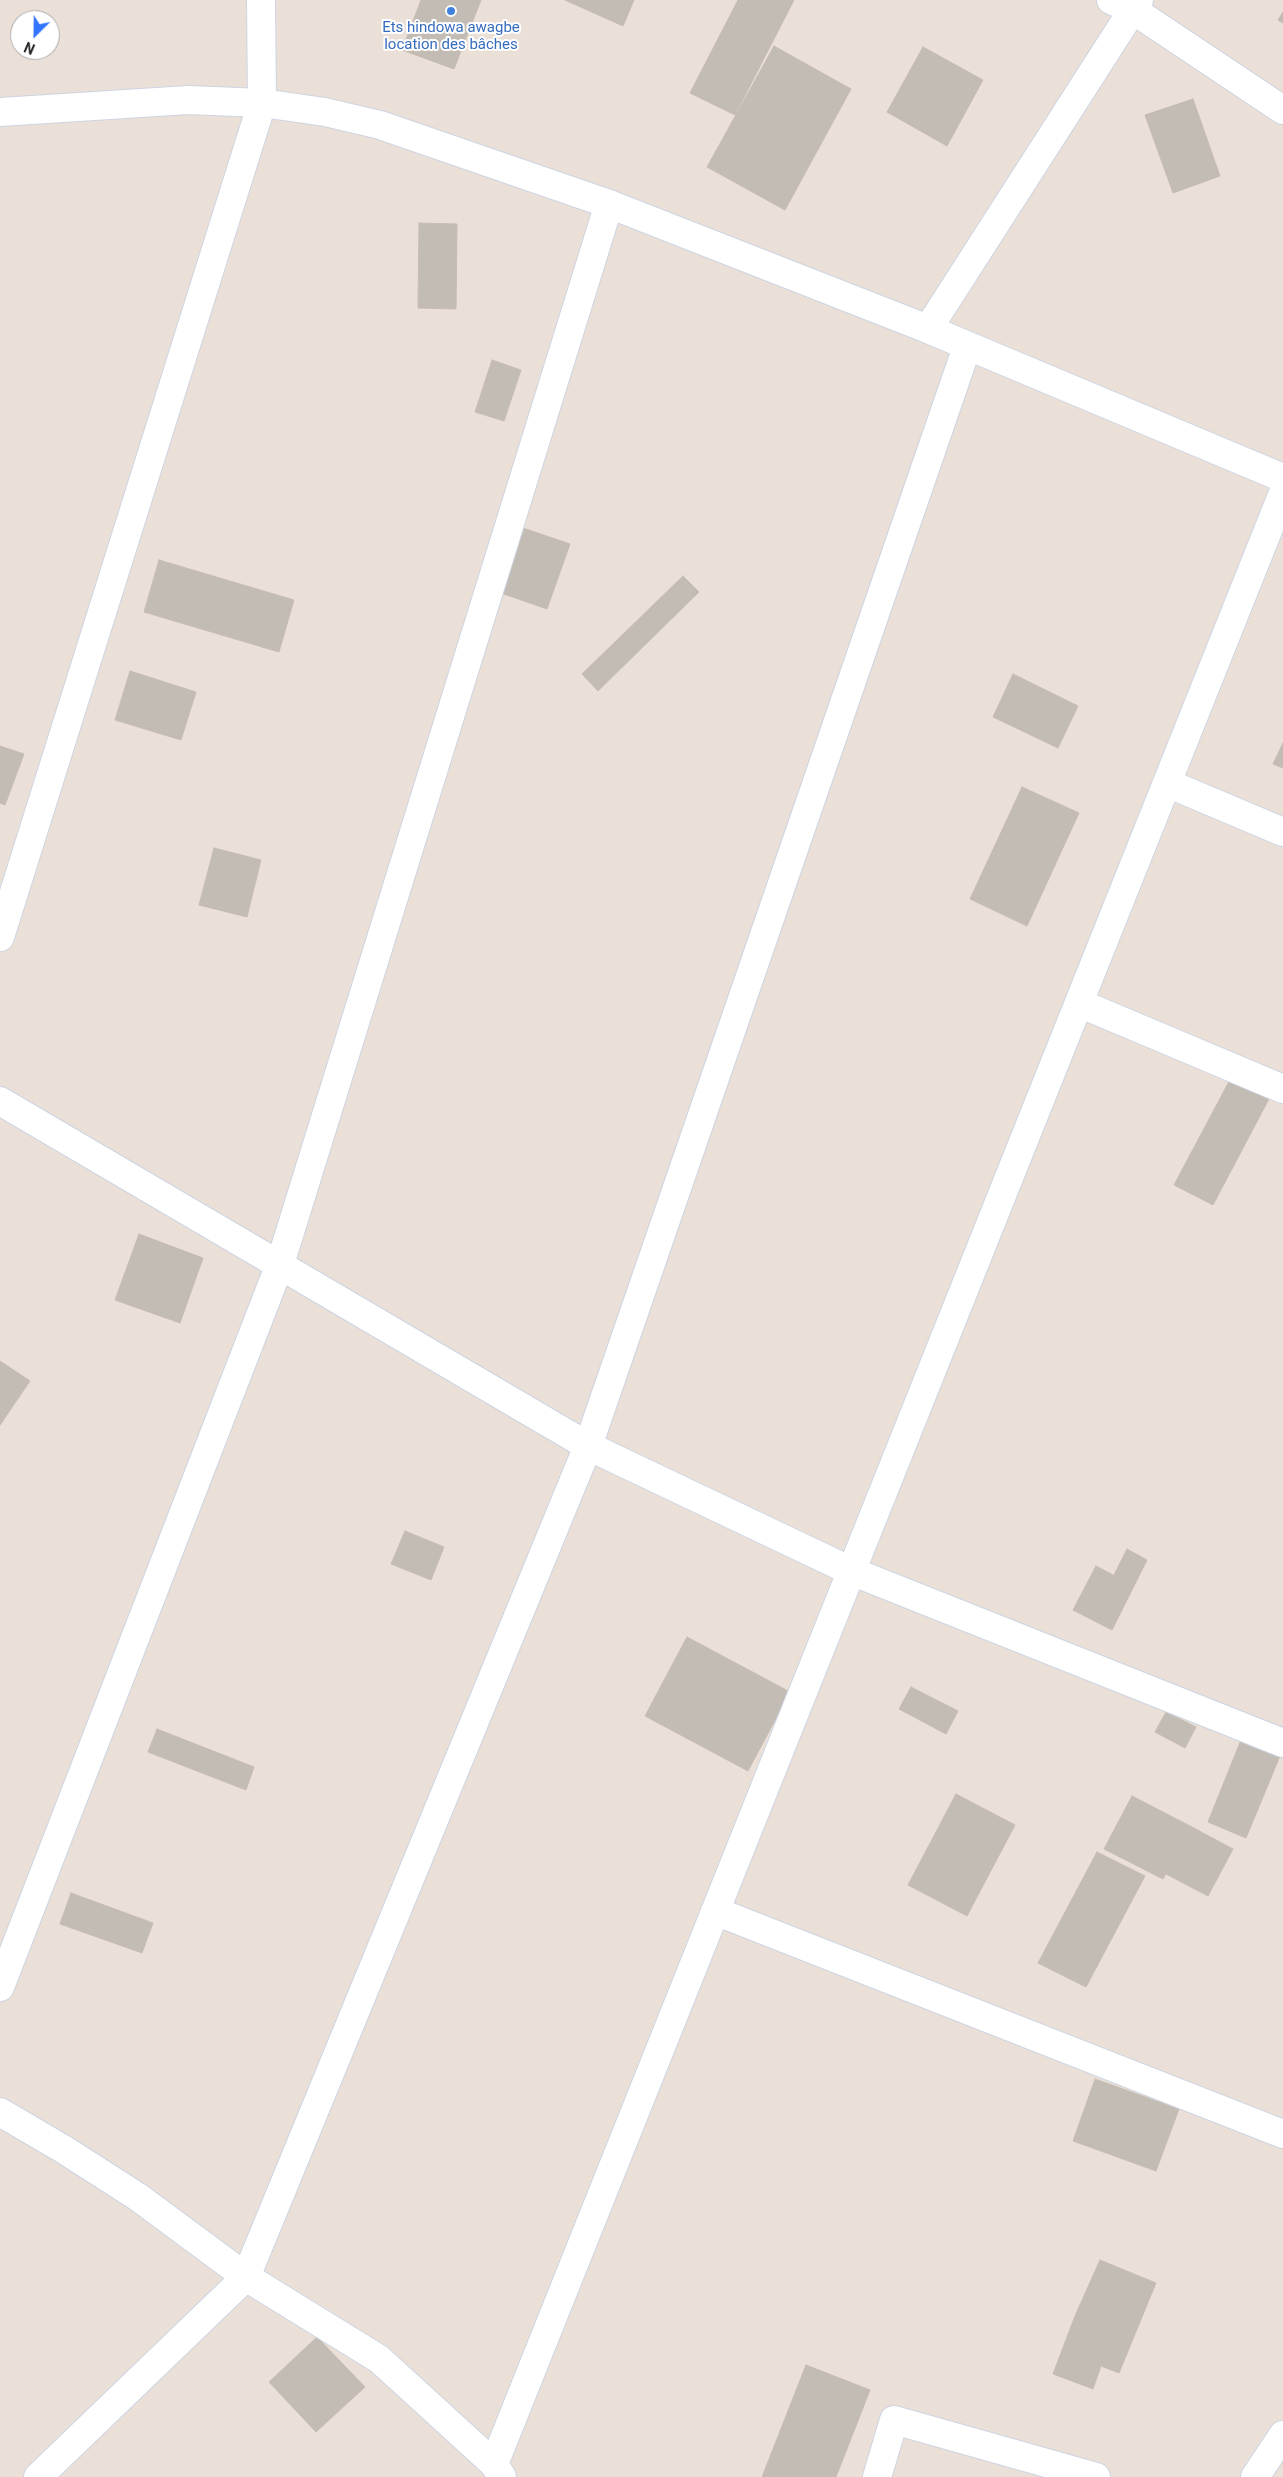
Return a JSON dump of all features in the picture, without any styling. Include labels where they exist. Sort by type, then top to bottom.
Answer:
[{"type":"street","points":[[0,937],[262,103],[261,0]]},
{"type":"street","points":[[928,329],[1128,3],[1283,110]]},
{"type":"street","points":[[3,106],[188,100],[262,103],[325,112],[380,125],[609,204],[928,329],[966,347],[1283,478]]},
{"type":"street","points":[[0,1987],[280,1264],[609,204]]},
{"type":"street","points":[[38,2477],[246,2277],[588,1446],[966,347]]},
{"type":"street","points":[[0,2112],[63,2148],[138,2197],[246,2277],[379,2359],[498,2470],[715,1911],[1283,493]]},
{"type":"street","points":[[1167,784],[1283,832]]},
{"type":"street","points":[[1078,1003],[1283,1089]]},
{"type":"street","points":[[0,1101],[588,1446],[852,1571],[1283,1743]]},
{"type":"street","points":[[715,1911],[1283,2134]]},
{"type":"street","points":[[877,2477],[894,2420],[1096,2477]]},
{"type":"street","points":[[1255,2477],[1283,2435]]},
{"type":"building","points":[[421,0],[481,0],[454,69],[402,50]]},
{"type":"building","points":[[565,0],[634,0],[623,26]]},
{"type":"building","points":[[738,0],[794,0],[735,115],[690,93]]},
{"type":"building","points":[[1283,12],[1283,23],[1278,20]]},
{"type":"building","points":[[774,46],[851,89],[785,210],[707,167]]},
{"type":"building","points":[[923,47],[983,80],[947,146],[887,112]]},
{"type":"building","points":[[1193,99],[1220,176],[1173,193],[1145,115]]},
{"type":"building","points":[[419,223],[457,224],[456,309],[418,308]]},
{"type":"building","points":[[492,360],[521,370],[504,421],[475,412]]},
{"type":"building","points":[[520,527],[570,544],[547,609],[498,592]]},
{"type":"building","points":[[159,560],[294,600],[279,652],[144,612]]},
{"type":"building","points":[[683,576],[699,592],[598,691],[582,674]]},
{"type":"building","points":[[130,671],[196,692],[181,740],[115,720]]},
{"type":"building","points":[[1013,674],[1078,706],[1058,748],[993,717]]},
{"type":"building","points":[[1283,743],[1283,768],[1273,764]]},
{"type":"building","points":[[0,746],[24,754],[5,805],[0,803]]},
{"type":"building","points":[[1022,787],[1079,813],[1027,926],[970,899]]},
{"type":"building","points":[[214,848],[261,860],[247,917],[199,905]]},
{"type":"building","points":[[1233,1074],[1271,1095],[1213,1205],[1174,1185]]},
{"type":"building","points":[[139,1234],[203,1258],[180,1323],[115,1300]]},
{"type":"building","points":[[0,1361],[30,1381],[0,1425]]},
{"type":"building","points":[[405,1531],[444,1547],[431,1580],[391,1564]]},
{"type":"building","points":[[1127,1549],[1147,1560],[1134,1586],[1114,1575]]},
{"type":"building","points":[[1096,1566],[1134,1586],[1112,1630],[1073,1610]]},
{"type":"building","points":[[687,1637],[790,1692],[748,1771],[645,1716]]},
{"type":"building","points":[[911,1687],[958,1711],[946,1734],[899,1709]]},
{"type":"building","points":[[1166,1712],[1196,1727],[1185,1748],[1155,1732]]},
{"type":"building","points":[[157,1729],[254,1767],[246,1790],[148,1752]]},
{"type":"building","points":[[1241,1740],[1280,1756],[1246,1838],[1208,1822]]},
{"type":"building","points":[[956,1794],[1015,1825],[967,1916],[908,1885]]},
{"type":"building","points":[[1132,1796],[1190,1826],[1163,1879],[1104,1849]]},
{"type":"building","points":[[1190,1826],[1233,1849],[1208,1896],[1166,1874]]},
{"type":"building","points":[[1097,1852],[1145,1876],[1086,1987],[1038,1963]]},
{"type":"building","points":[[71,1893],[153,1923],[142,1953],[60,1924]]},
{"type":"building","points":[[1095,2079],[1179,2109],[1156,2171],[1073,2141]]},
{"type":"building","points":[[1100,2260],[1156,2283],[1119,2373],[1101,2366],[1093,2389],[1053,2374],[1075,2316]]},
{"type":"building","points":[[317,2337],[365,2387],[316,2432],[269,2382]]},
{"type":"building","points":[[806,2365],[870,2390],[836,2477],[762,2477]]},
{"type":"place","name":"Ets hindowa awagbe location des bâches","points":[[451,11]]}]
